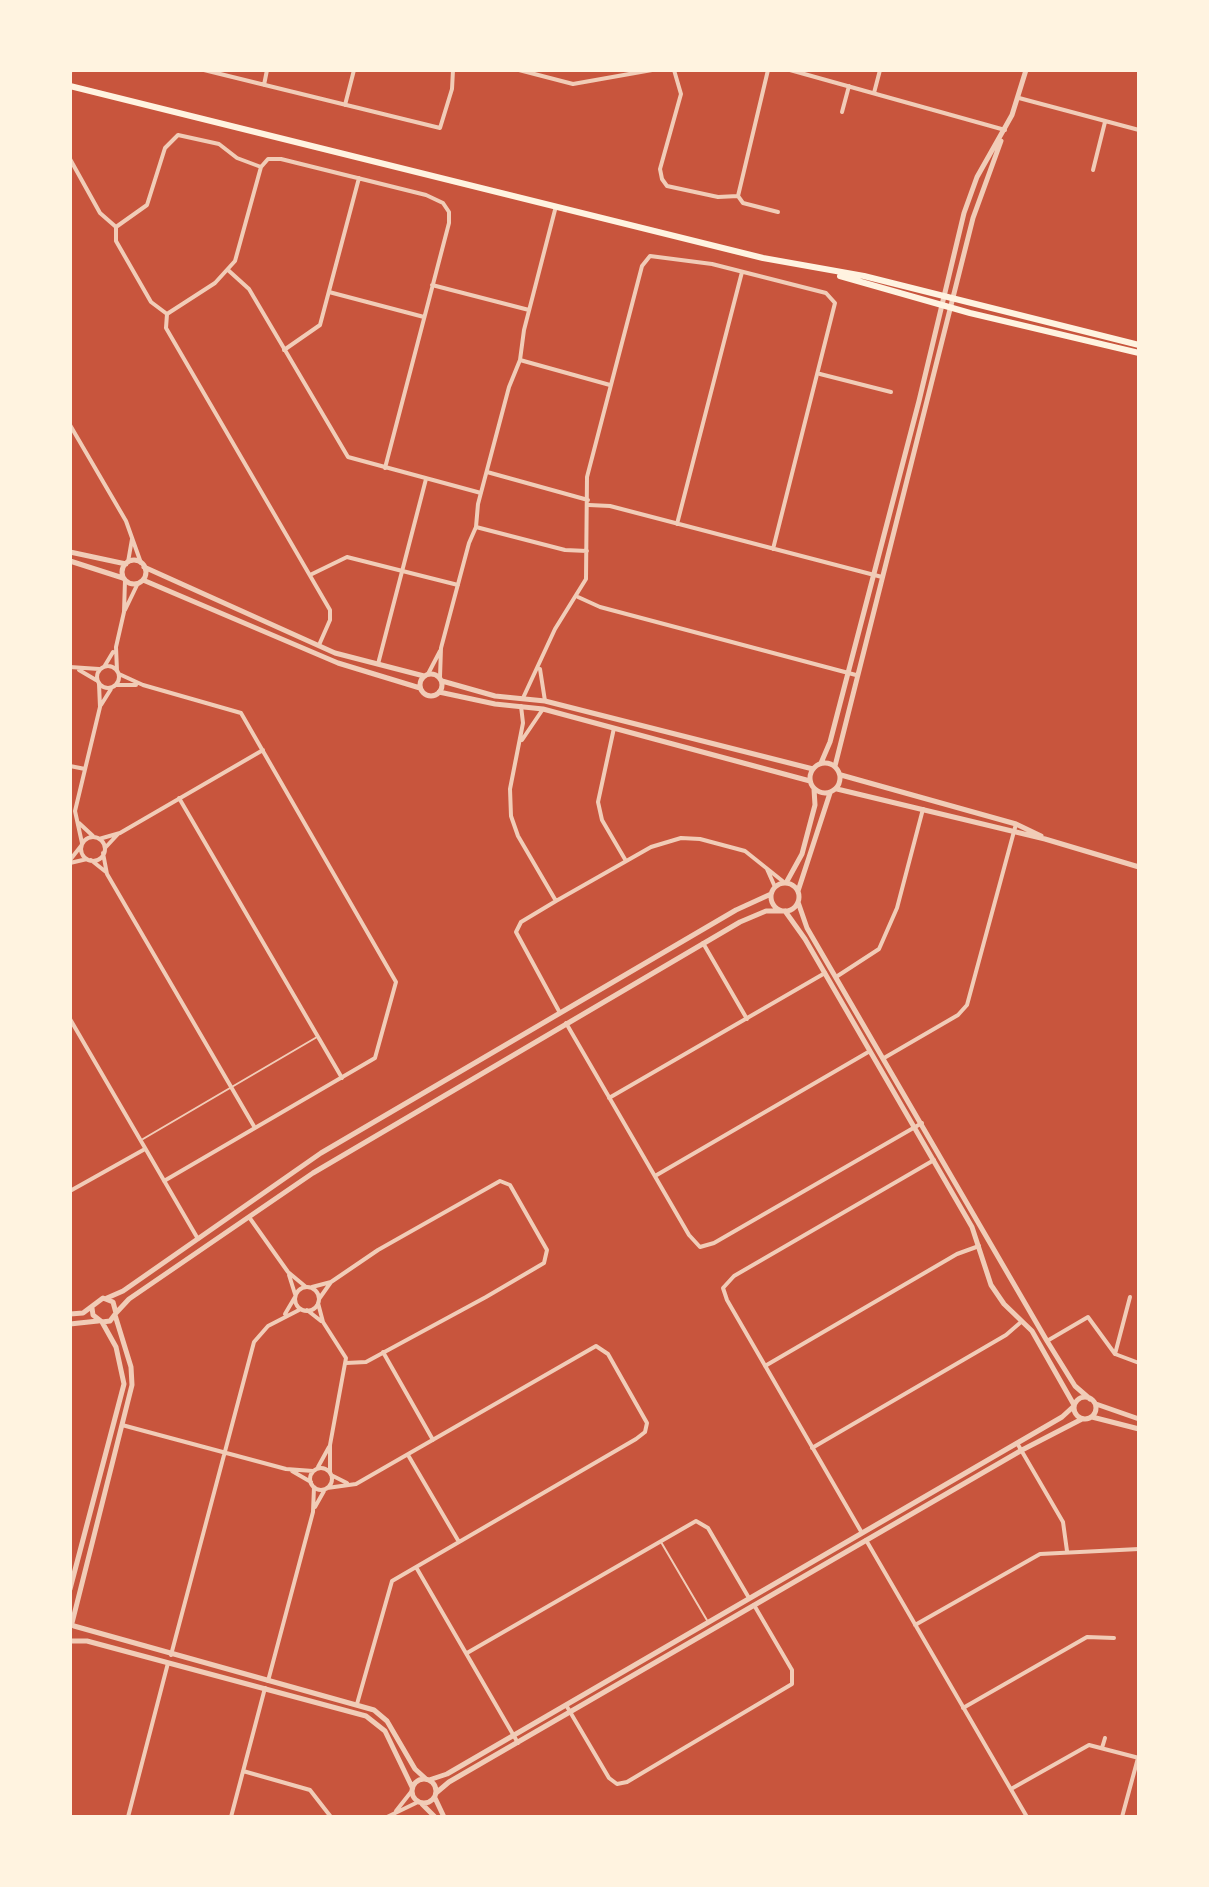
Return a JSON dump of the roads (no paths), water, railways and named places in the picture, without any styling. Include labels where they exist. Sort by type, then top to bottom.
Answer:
[{"type":"main road","points":[[70,86],[941,301],[1139,345]]},
{"type":"main road","points":[[952,303],[1139,353]]},
{"type":"street","points":[[204,70],[440,128],[452,89],[453,70]]},
{"type":"street","points":[[264,85],[267,70]]},
{"type":"street","points":[[345,105],[354,70]]},
{"type":"street","points":[[519,70],[573,84],[648,71]]},
{"type":"street","points":[[674,70],[681,94],[660,169],[662,179],[667,186],[718,197],[738,196]]},
{"type":"street","points":[[768,70],[738,196],[743,203],[778,212]]},
{"type":"street","points":[[790,70],[1005,130]]},
{"type":"street","points":[[874,93],[880,70]]},
{"type":"street","points":[[835,766],[979,195],[1019,98],[1026,70]]},
{"type":"street","points":[[842,112],[849,86]]},
{"type":"street","points":[[1019,98],[1139,130]]},
{"type":"street","points":[[1093,170],[1105,121]]},
{"type":"street","points":[[70,1314],[92,1308],[96,1301],[107,1298],[198,1239],[321,1153],[771,894],[775,887],[785,883],[802,854],[815,805],[810,781],[813,769],[821,763],[848,672],[968,199],[1005,130]]},
{"type":"street","points":[[116,227],[147,205],[165,148],[178,135],[219,144],[237,158],[261,167]]},
{"type":"street","points":[[167,314],[215,283],[228,270],[241,245],[265,160],[274,158],[426,195],[446,207],[449,223],[385,468]]},
{"type":"street","points":[[70,159],[100,213],[116,227],[116,241],[151,302],[167,314]]},
{"type":"street","points":[[284,350],[318,330],[359,178]]},
{"type":"street","points":[[420,688],[441,648],[476,527],[481,493],[509,387],[520,360],[529,310],[557,204]]},
{"type":"street","points":[[523,698],[555,629],[586,579],[587,477],[642,266],[647,259],[660,256],[742,272],[831,296],[836,311],[773,549]]},
{"type":"street","points":[[228,270],[249,289],[344,452],[354,459],[481,493]]},
{"type":"street","points":[[677,524],[742,272]]},
{"type":"street","points":[[432,285],[529,310]]},
{"type":"street","points":[[329,292],[424,317]]},
{"type":"street","points":[[167,314],[166,328],[331,613],[319,645]]},
{"type":"street","points":[[520,360],[610,385]]},
{"type":"street","points":[[819,374],[891,392]]},
{"type":"street","points":[[70,425],[133,537],[143,565],[140,582],[124,612]]},
{"type":"street","points":[[487,472],[588,502],[882,577]]},
{"type":"street","points":[[377,666],[426,479]]},
{"type":"street","points":[[476,527],[565,550],[587,551]]},
{"type":"street","points":[[100,707],[114,686],[118,673],[116,647],[124,612],[124,579],[133,537]]},
{"type":"street","points":[[70,552],[143,565],[319,645],[377,666],[426,675],[482,693],[545,701],[813,769]]},
{"type":"street","points":[[310,575],[347,557],[458,585]]},
{"type":"street","points":[[70,561],[140,582],[338,663],[420,688],[430,696],[439,692],[543,709],[810,781]]},
{"type":"street","points":[[577,597],[600,607],[856,675]]},
{"type":"street","points":[[107,874],[88,860],[75,811],[100,707],[98,683],[116,647]]},
{"type":"street","points":[[439,692],[441,648]]},
{"type":"street","points":[[540,666],[545,701]]},
{"type":"street","points":[[73,668],[103,668],[143,685],[238,710],[396,982],[377,1055],[164,1181]]},
{"type":"street","points":[[73,668],[98,683],[143,685]]},
{"type":"street","points":[[521,706],[521,742],[510,789],[511,816],[518,836],[556,901]]},
{"type":"street","points":[[521,742],[543,709]]},
{"type":"street","points":[[615,728],[598,802],[602,820],[626,861]]},
{"type":"street","points":[[70,861],[88,860],[104,851],[120,833],[263,750]]},
{"type":"street","points":[[821,763],[835,766],[841,775],[1016,824],[1045,839]]},
{"type":"street","points":[[70,766],[85,769]]},
{"type":"street","points":[[837,789],[841,775]]},
{"type":"street","points":[[814,789],[830,793]]},
{"type":"street","points":[[1092,1417],[1092,1401],[1075,1386],[1047,1341],[807,928],[798,902],[798,891],[830,793],[837,789],[1045,839],[1139,867]]},
{"type":"street","points":[[179,798],[342,1078]]},
{"type":"street","points":[[836,977],[879,949],[897,908],[923,809]]},
{"type":"street","points":[[77,821],[97,838],[104,851],[107,874],[255,1128]]},
{"type":"street","points":[[884,1058],[958,1015],[967,1005],[1016,824]]},
{"type":"street","points":[[70,861],[82,844],[120,833]]},
{"type":"street","points":[[560,1013],[516,932],[521,922],[660,843],[691,837],[745,851],[798,891]]},
{"type":"street","points":[[764,863],[775,887]]},
{"type":"street","points":[[771,894],[774,906],[783,911],[825,973],[934,1160],[980,1246],[991,1285],[1004,1304],[1023,1320],[1074,1405],[1075,1413],[1082,1419]]},
{"type":"street","points":[[70,1324],[100,1321],[116,1314],[129,1299],[313,1173],[703,943],[757,914],[783,911],[798,902]]},
{"type":"street","points":[[703,943],[747,1019]]},
{"type":"street","points":[[609,1098],[825,973]]},
{"type":"street","points":[[70,1019],[205,1249]]},
{"type":"street","points":[[566,1023],[694,1243],[708,1246],[922,1123]]},
{"type":"street","points":[[655,1176],[870,1051]]},
{"type":"street","points":[[70,1191],[145,1149]]},
{"type":"street","points":[[862,1533],[723,1292],[726,1283],[934,1160]]},
{"type":"street","points":[[284,1315],[295,1296],[308,1287],[331,1282],[491,1184],[503,1181],[510,1185],[545,1245],[547,1260],[363,1363],[346,1363]]},
{"type":"street","points":[[242,1207],[288,1272],[308,1287],[318,1301],[323,1322]]},
{"type":"street","points":[[765,1366],[959,1253],[980,1246]]},
{"type":"street","points":[[268,1681],[313,1512],[330,1473],[330,1445],[346,1363],[343,1349],[323,1322],[304,1310],[295,1296],[288,1272]]},
{"type":"street","points":[[171,1655],[254,1342],[261,1332],[284,1315],[304,1310],[318,1301],[331,1282]]},
{"type":"street","points":[[1115,1354],[1130,1297]]},
{"type":"street","points":[[107,1298],[116,1305],[133,1379],[70,1640],[87,1641],[372,1718],[385,1731],[420,1803],[435,1817]]},
{"type":"street","points":[[70,1589],[124,1376],[113,1338],[92,1308]]},
{"type":"street","points":[[1047,1341],[1088,1317],[1115,1354],[1139,1363]]},
{"type":"street","points":[[812,1448],[1006,1335],[1023,1320]]},
{"type":"street","points":[[286,1469],[326,1488],[350,1485],[408,1455],[596,1346],[608,1354],[647,1423],[642,1435],[394,1579],[388,1588],[357,1704]]},
{"type":"street","points":[[383,1352],[433,1440]]},
{"type":"street","points":[[394,1813],[417,1781],[428,1780],[514,1735],[1017,1443],[1083,1398],[1139,1419]]},
{"type":"street","points":[[387,1817],[435,1795],[754,1605],[1022,1450],[1082,1419],[1092,1417],[1139,1429]]},
{"type":"street","points":[[114,1423],[286,1469],[330,1473],[350,1485]]},
{"type":"street","points":[[1017,1443],[1063,1522],[1067,1551]]},
{"type":"street","points":[[313,1512],[315,1470],[330,1445]]},
{"type":"street","points":[[408,1455],[459,1542]]},
{"type":"street","points":[[467,1653],[692,1522],[705,1524],[749,1598]]},
{"type":"street","points":[[866,1540],[1027,1817]]},
{"type":"street","points":[[915,1625],[1033,1557],[1067,1551],[1139,1549]]},
{"type":"street","points":[[416,1567],[518,1743]]},
{"type":"street","points":[[566,1705],[609,1778],[617,1784],[627,1782],[792,1684],[792,1670],[754,1605]]},
{"type":"street","points":[[72,1623],[171,1655],[374,1710],[387,1721],[415,1769],[428,1780],[444,1817]]},
{"type":"street","points":[[963,1708],[1087,1637],[1114,1638]]},
{"type":"street","points":[[128,1817],[168,1663]]},
{"type":"street","points":[[231,1817],[265,1688]]},
{"type":"street","points":[[1102,1748],[1105,1738]]},
{"type":"street","points":[[1011,1789],[1086,1746],[1102,1748],[1138,1758],[1122,1817]]},
{"type":"street","points":[[243,1771],[310,1790],[319,1797],[331,1817]]},
{"type":"lane","points":[[140,1140],[318,1037]]},
{"type":"lane","points":[[661,1540],[708,1622]]}]
